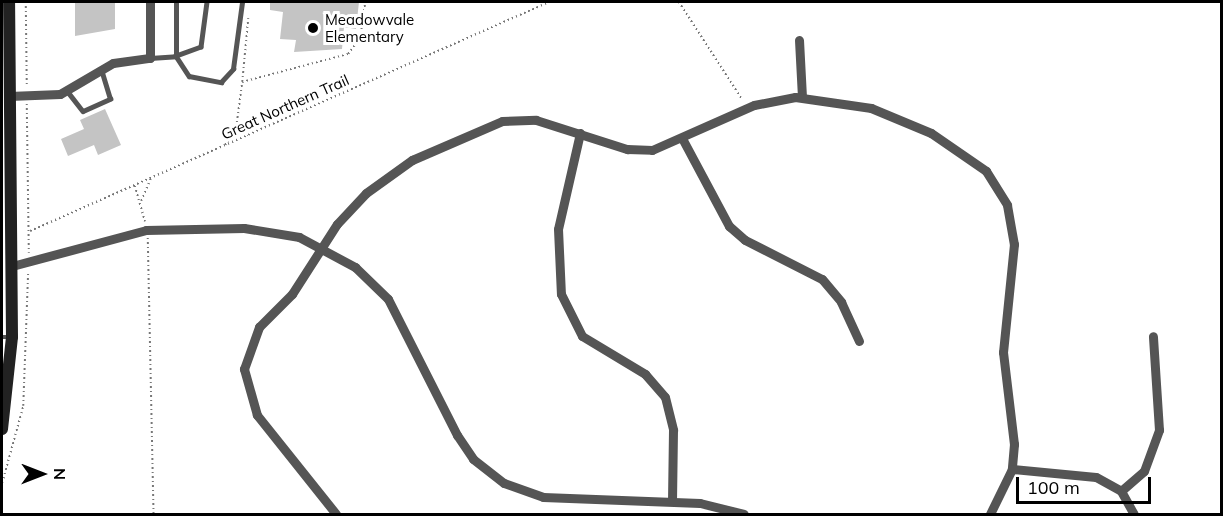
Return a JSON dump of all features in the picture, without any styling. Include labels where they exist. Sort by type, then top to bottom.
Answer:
[{"type":"street","points":[[2,429],[12,266],[5,96],[9,2]]},
{"type":"street","points":[[5,96],[68,92],[101,70],[124,60],[150,58],[150,2]]},
{"type":"street","points":[[800,40],[802,97]]},
{"type":"street","points":[[336,514],[257,415],[244,380],[252,336],[292,294],[321,246],[356,203],[388,175],[477,130],[525,119],[640,151],[683,140],[747,108],[802,97],[840,100],[901,119],[960,150],[1002,193],[1014,244],[1003,335],[1014,430],[1012,469],[990,514]]},
{"type":"street","points":[[580,134],[561,210],[561,294],[582,336],[645,374],[666,397],[673,430],[672,501]]},
{"type":"street","points":[[683,140],[729,226],[829,285],[859,342]]},
{"type":"street","points":[[12,266],[146,230],[258,229],[321,246],[368,277],[388,299],[457,435],[492,476],[543,497],[672,501],[744,514]]},
{"type":"street","points":[[1121,491],[1144,471],[1155,451],[1159,418],[1153,336]]},
{"type":"street","points":[[1012,469],[1086,474],[1121,491],[1134,514]]},
{"type":"lane","points":[[176,2],[176,56],[189,76],[221,82],[233,69],[242,2]]},
{"type":"lane","points":[[150,58],[176,56],[201,47],[207,2]]},
{"type":"lane","points":[[68,92],[83,111],[110,99],[101,70]]},
{"type":"path","points":[[2,483],[23,406],[30,231],[26,2]]},
{"type":"path","points":[[242,82],[348,54],[360,38],[365,2]]},
{"type":"path","name":"Great Northern Trail","points":[[30,231],[549,2]]},
{"type":"path","points":[[679,2],[747,108]]},
{"type":"path","points":[[225,145],[236,127],[251,18],[240,17]]},
{"type":"path","points":[[236,127],[248,135]]},
{"type":"path","points":[[140,204],[151,177]]},
{"type":"path","points":[[135,185],[146,230],[154,514]]},
{"type":"building","name":"Meadowvale Elementary","points":[[270,2],[359,2],[356,29],[344,27],[342,49],[294,52],[296,40],[280,39],[283,12],[270,10]]},
{"type":"building","points":[[75,3],[115,3],[115,29],[75,36]]},
{"type":"building","points":[[105,109],[121,145],[98,155],[94,145],[68,156],[61,139],[84,129],[80,120]]},
{"type":"place","name":"Meadowvale Elementary","points":[[313,28]]}]
